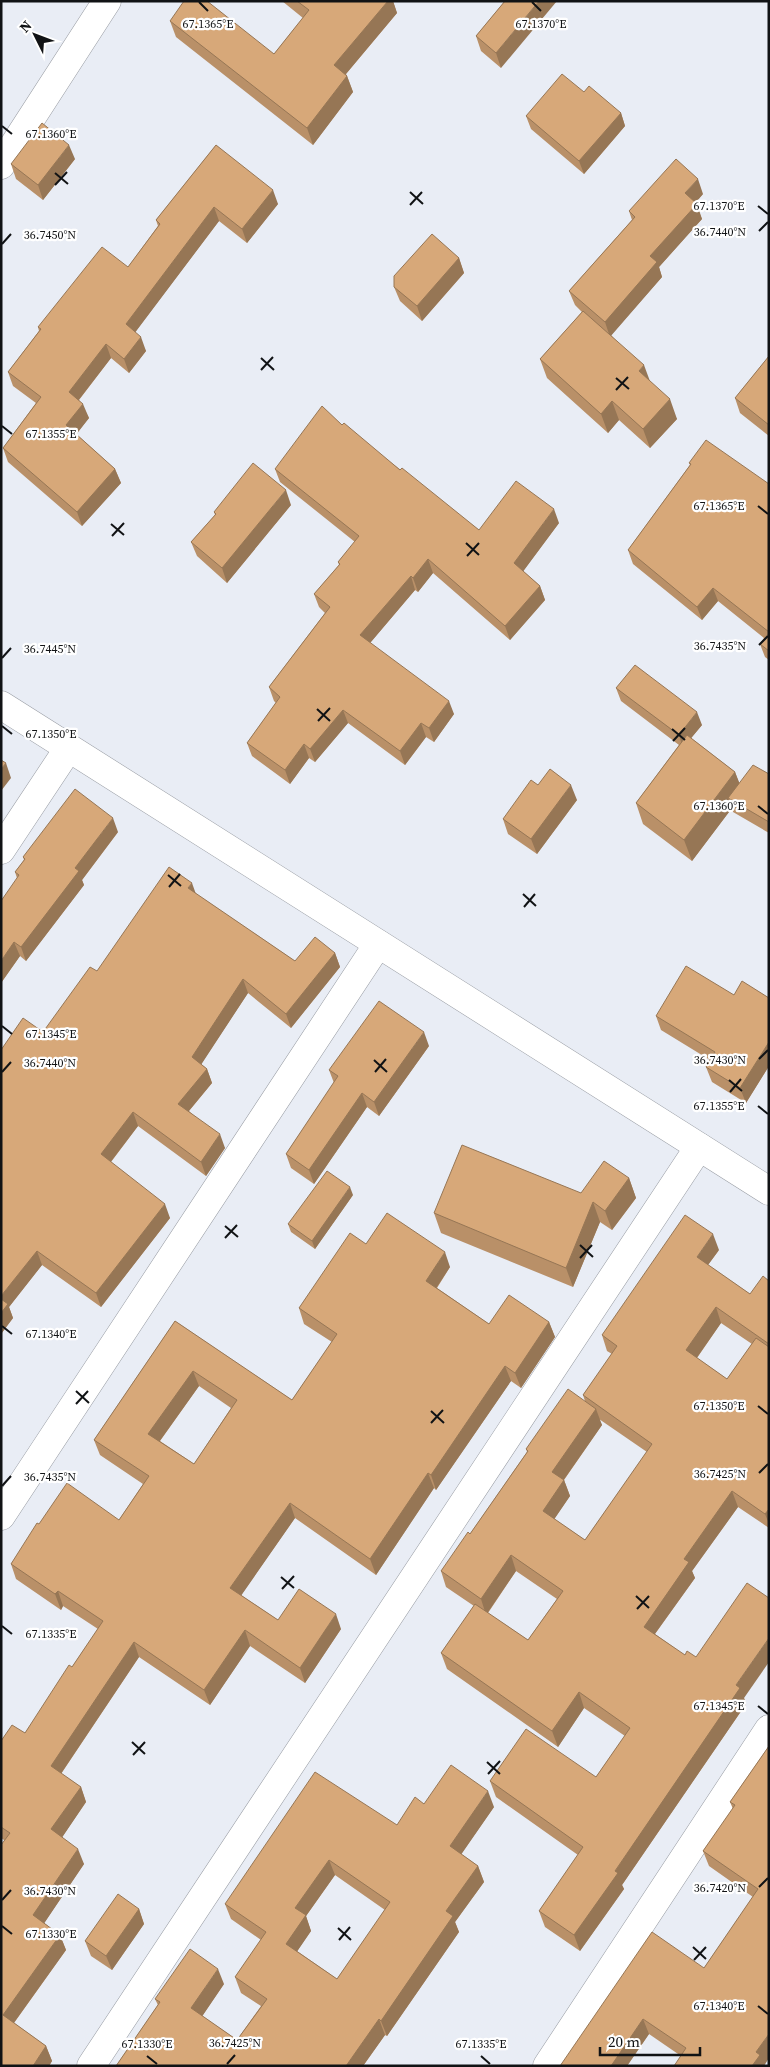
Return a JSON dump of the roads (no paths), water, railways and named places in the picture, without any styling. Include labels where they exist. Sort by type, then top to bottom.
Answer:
[{"type":"street","points":[[1,165],[107,1]]},
{"type":"street","points":[[1,705],[699,1147],[768,1187]]},
{"type":"street","points":[[1,850],[68,749]]},
{"type":"street","points":[[1,1516],[378,944]]},
{"type":"street","points":[[91,2066],[699,1147]]},
{"type":"street","points":[[547,2066],[769,1729]]}]
